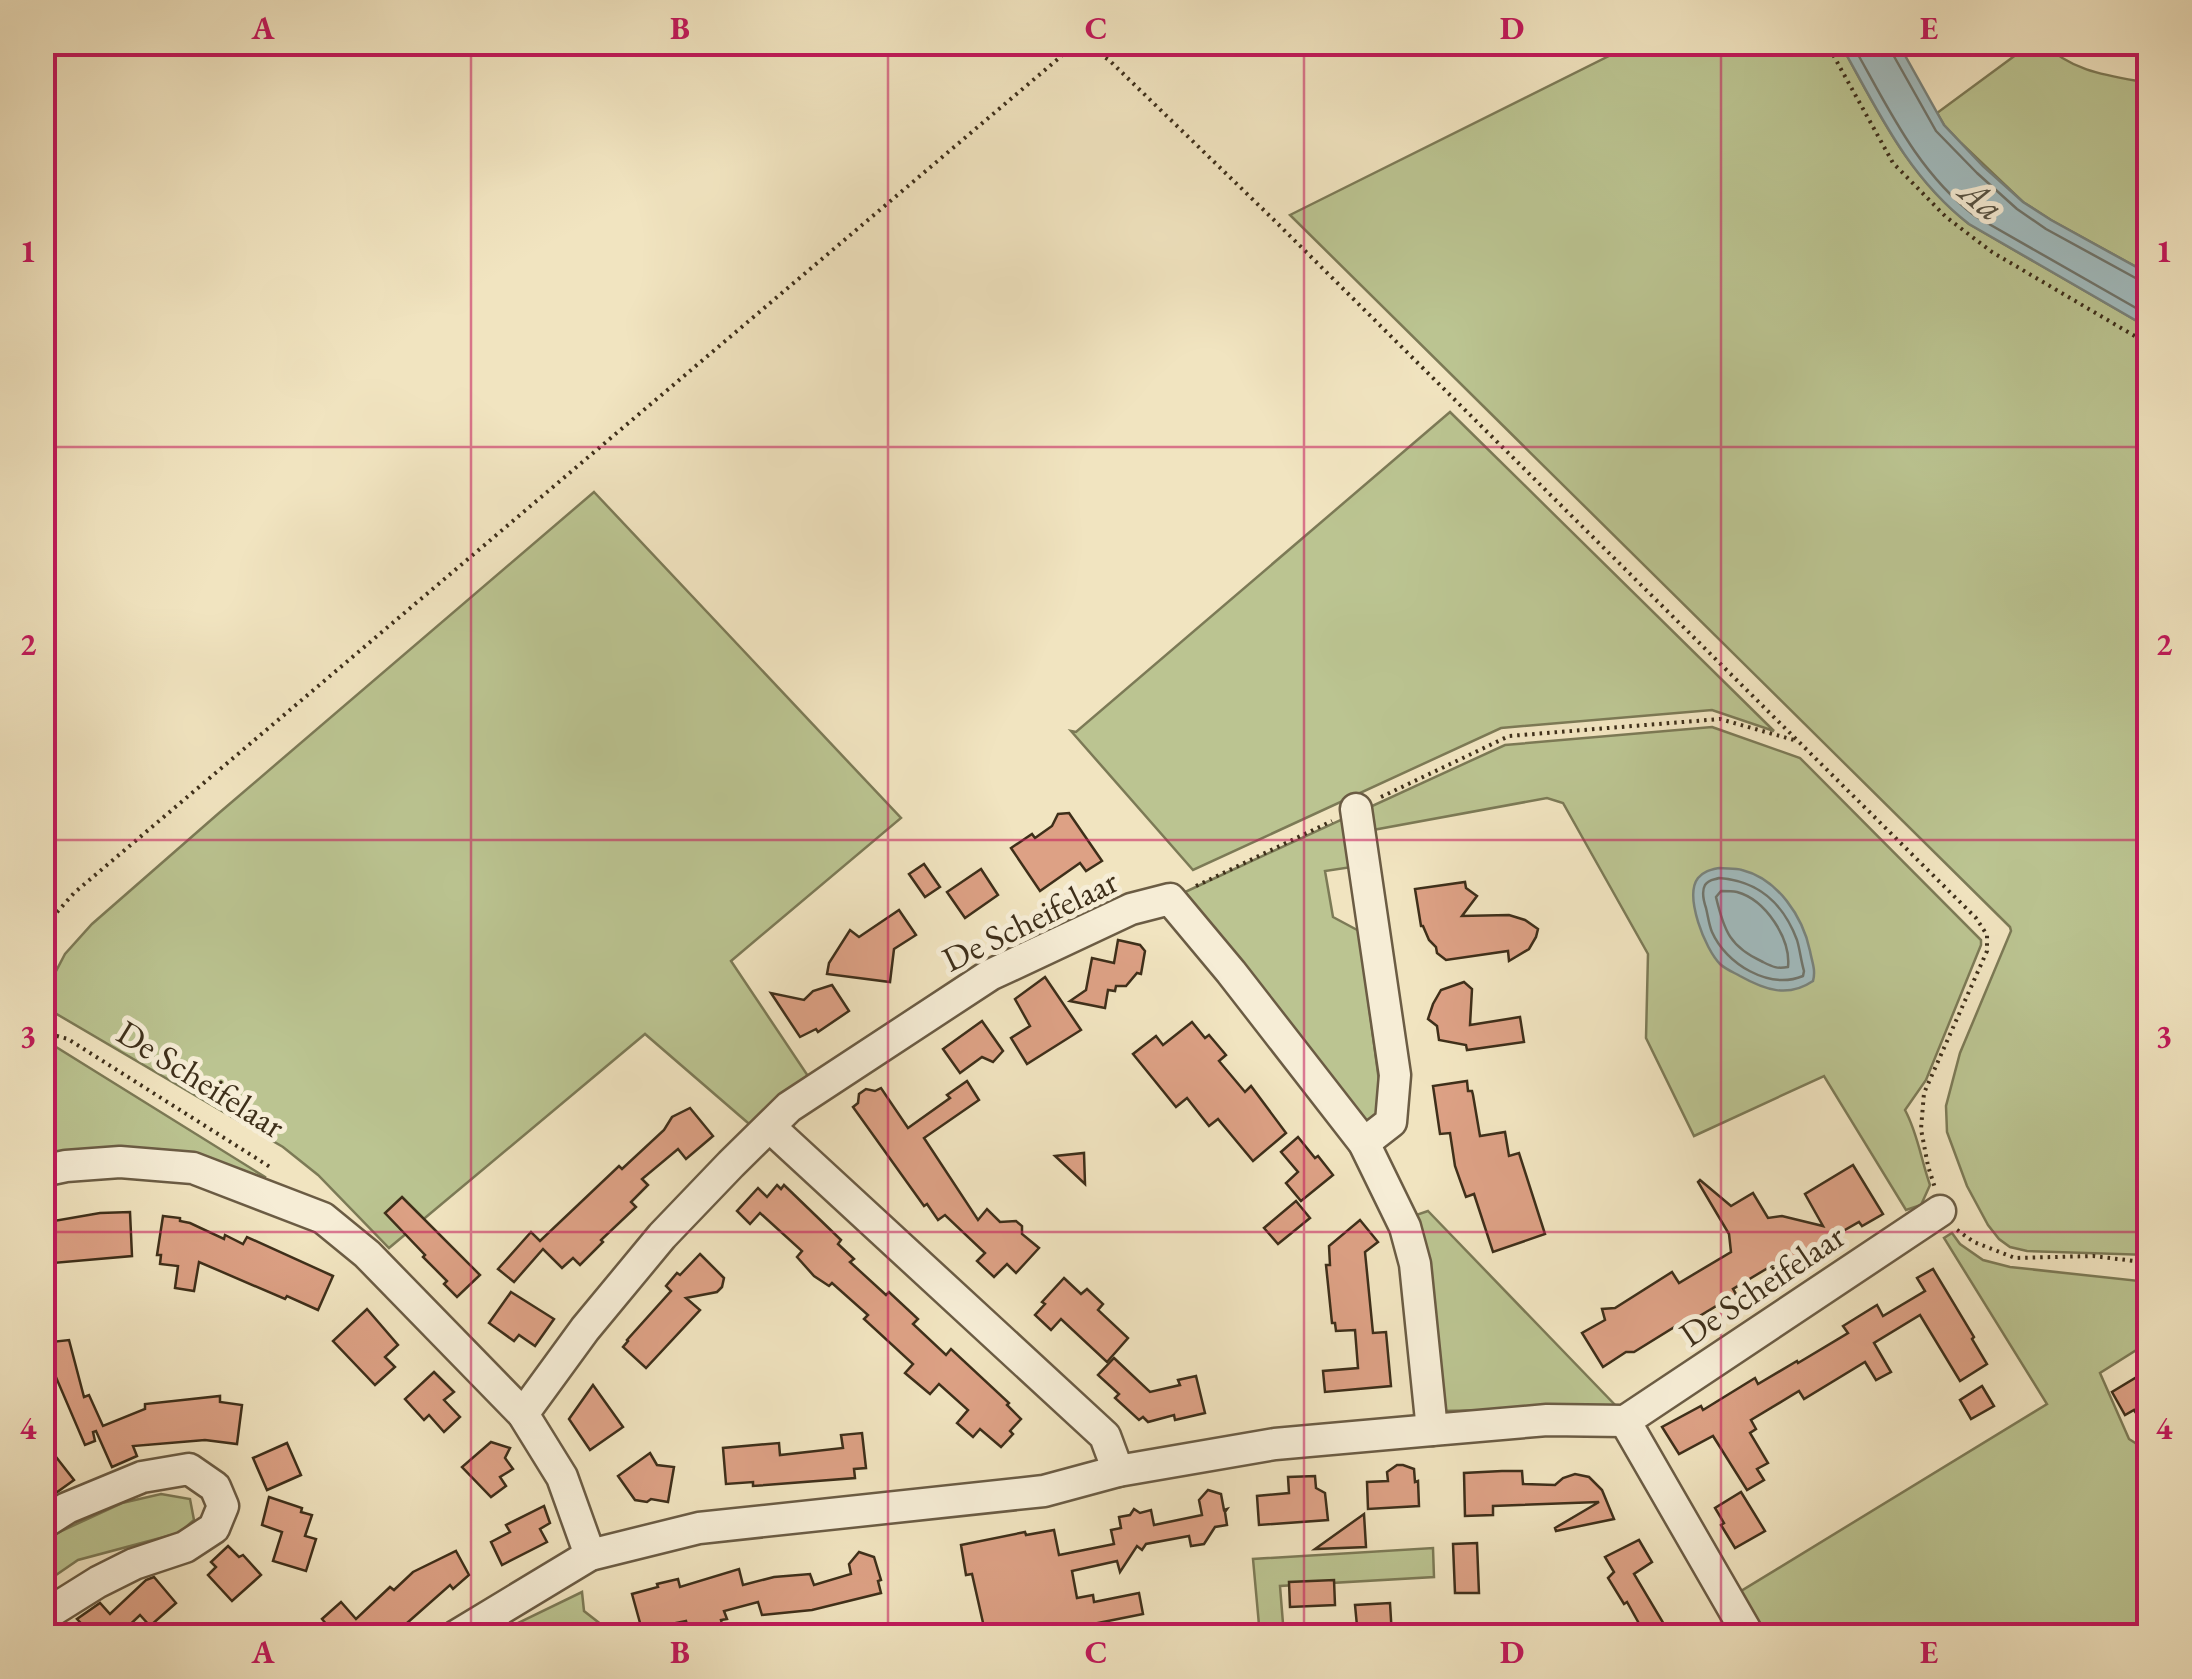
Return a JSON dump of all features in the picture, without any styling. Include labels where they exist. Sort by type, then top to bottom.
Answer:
[{"type":"street","points":[[1356,809],[1395,1075],[1391,1122],[1364,1143]]},
{"type":"street","name":"De Scheifelaar","points":[[523,1414],[662,1236],[790,1107],[990,974],[1130,909],[1170,899],[1364,1143],[1405,1227],[1415,1264],[1432,1430]]},
{"type":"street","points":[[770,1127],[1105,1436],[1118,1472]]},
{"type":"street","name":"De Scheifelaar","points":[[42,1170],[120,1162],[193,1168],[323,1218],[367,1254],[523,1414],[562,1477],[590,1554]]},
{"type":"street","name":"De Scheifelaar","points":[[1626,1421],[1940,1211]]},
{"type":"street","points":[[464,1634],[590,1554],[699,1528],[1044,1491],[1118,1472],[1274,1444],[1547,1420],[1626,1421],[1750,1636]]},
{"type":"street","points":[[42,1524],[67,1508],[142,1477],[189,1470],[215,1487],[223,1506],[214,1528],[185,1547],[134,1564],[42,1617]]},
{"type":"path","points":[[1080,42],[1109,60],[1275,221],[1976,918],[1986,935],[1987,951],[1924,1093],[1921,1128],[1940,1211],[1954,1228],[1974,1242],[2015,1258],[2093,1256],[2150,1266]]},
{"type":"path","points":[[1826,42],[1893,164],[1946,217],[1992,252],[2150,345]]},
{"type":"path","points":[[42,929],[74,894],[1065,53],[1087,49]]},
{"type":"path","points":[[1170,899],[1509,736],[1720,719],[1798,741]]},
{"type":"path","name":"De Scheifelaar","points":[[42,1032],[68,1039],[281,1174]]},
{"type":"green space","points":[[1635,43],[1840,43],[1895,140],[1947,205],[1969,224],[2149,328],[2149,1255],[2027,1251],[2010,1247],[1999,1239],[1967,1186],[1947,1132],[1946,1106],[1960,1053],[2010,927],[1290,215]]},
{"type":"green space","points":[[2032,43],[2044,43],[2079,67],[2149,83],[2149,274],[2023,202],[1961,143],[1937,113]]},
{"type":"green space","points":[[1450,412],[1774,731],[1712,710],[1501,728],[1193,870],[1071,731],[1076,732]]},
{"type":"green space","points":[[594,492],[901,818],[731,961],[816,1088],[762,1135],[645,1034],[389,1248],[318,1175],[283,1147],[43,1006],[43,996],[65,954],[92,924]]},
{"type":"green space","points":[[1712,727],[1800,758],[1981,940],[1926,1080],[1905,1110],[1930,1185],[1921,1205],[1906,1210],[1824,1076],[1694,1136],[1646,1038],[1648,954],[1563,803],[1547,798],[1362,832],[1359,812],[1505,745]]},
{"type":"green space","points":[[1347,817],[1352,867],[1325,871],[1333,917],[1359,931],[1383,1111],[1371,1128],[1170,899]]},
{"type":"green space","points":[[42,1042],[48,1042],[265,1177],[262,1183],[43,1158]]},
{"type":"green space","points":[[1428,1211],[1618,1408],[1440,1411],[1431,1390],[1416,1215]]},
{"type":"green space","points":[[1952,1233],[1960,1244],[1983,1260],[2010,1267],[2149,1282],[2149,1342],[2100,1373],[2129,1439],[2149,1454],[2149,1636],[1752,1636],[1728,1599],[2047,1404],[1944,1238]]},
{"type":"green space","points":[[161,1494],[190,1499],[194,1520],[179,1533],[78,1560],[43,1584],[42,1540],[122,1503]]},
{"type":"green space","points":[[1433,1548],[1434,1577],[1280,1586],[1284,1636],[1260,1636],[1253,1559]]},
{"type":"green space","points":[[582,1592],[584,1611],[616,1636],[491,1636]]},
{"type":"water","name":"Aa","points":[[1840,43],[1898,43],[1944,125],[1983,166],[2023,202],[2149,274],[2149,328],[1969,224],[1947,205],[1895,140]]},
{"type":"water","points":[[1719,868],[1755,875],[1787,901],[1807,938],[1813,981],[1786,991],[1767,988],[1727,969],[1714,957],[1703,935],[1693,897],[1698,878]]},
{"type":"building","points":[[1069,813],[1102,861],[1086,871],[1080,863],[1040,891],[1011,848],[1052,826],[1058,814]]},
{"type":"building","points":[[924,864],[940,887],[925,897],[909,874]]},
{"type":"building","points":[[981,869],[998,895],[965,918],[947,892]]},
{"type":"building","points":[[1465,882],[1466,888],[1477,896],[1462,916],[1509,915],[1525,920],[1538,929],[1529,949],[1509,961],[1508,951],[1446,960],[1437,953],[1421,926],[1415,889]]},
{"type":"building","points":[[899,910],[916,935],[894,949],[890,982],[827,974],[829,963],[850,930],[859,937]]},
{"type":"building","points":[[1118,940],[1140,945],[1145,951],[1141,974],[1137,973],[1126,986],[1108,990],[1105,1008],[1070,1001],[1086,990],[1092,958],[1114,963]]},
{"type":"building","points":[[1045,977],[1081,1030],[1027,1064],[1011,1038],[1030,1026],[1015,999]]},
{"type":"building","points":[[1464,982],[1472,989],[1470,1025],[1520,1017],[1524,1042],[1467,1050],[1466,1045],[1439,1040],[1437,1026],[1428,1019],[1433,1004],[1441,990]]},
{"type":"building","points":[[832,985],[849,1011],[818,1032],[816,1029],[800,1037],[771,993],[804,1000],[813,991]]},
{"type":"building","points":[[982,1021],[1003,1051],[993,1062],[982,1057],[960,1073],[943,1049]]},
{"type":"building","points":[[1192,1022],[1226,1055],[1219,1061],[1245,1092],[1251,1086],[1286,1133],[1253,1161],[1218,1119],[1209,1126],[1187,1098],[1176,1107],[1133,1054],[1156,1036],[1163,1045]]},
{"type":"building","points":[[967,1081],[979,1100],[924,1138],[978,1220],[987,1209],[1000,1222],[1016,1221],[1022,1226],[1022,1234],[1039,1248],[1016,1273],[1007,1264],[994,1277],[977,1261],[985,1253],[945,1215],[938,1220],[927,1204],[924,1206],[853,1107],[866,1089],[881,1088],[908,1128]]},
{"type":"building","points":[[1467,1081],[1480,1136],[1505,1132],[1509,1156],[1519,1153],[1545,1234],[1493,1252],[1474,1194],[1466,1197],[1455,1166],[1450,1133],[1440,1134],[1433,1086]]},
{"type":"building","points":[[690,1108],[713,1136],[686,1159],[678,1149],[642,1179],[648,1185],[631,1202],[636,1207],[580,1265],[573,1258],[562,1268],[543,1249],[514,1282],[498,1269],[531,1232],[540,1241],[619,1166],[622,1169],[664,1130],[672,1117]]},
{"type":"building","points":[[1298,1137],[1333,1175],[1301,1201],[1286,1183],[1298,1172],[1281,1152]]},
{"type":"building","points":[[1084,1153],[1085,1184],[1055,1156]]},
{"type":"building","points":[[1853,1165],[1883,1214],[1862,1226],[1859,1222],[1789,1262],[1781,1260],[1733,1289],[1736,1294],[1683,1326],[1681,1323],[1603,1367],[1582,1333],[1605,1320],[1602,1309],[1615,1308],[1672,1272],[1679,1283],[1731,1252],[1729,1234],[1700,1180],[1731,1206],[1753,1193],[1768,1218],[1782,1216],[1823,1226],[1805,1194]]},
{"type":"building","points":[[777,1185],[781,1189],[784,1185],[841,1240],[838,1244],[854,1259],[850,1262],[918,1319],[913,1324],[946,1355],[951,1349],[1009,1403],[1021,1419],[1001,1447],[980,1429],[973,1437],[957,1423],[968,1410],[939,1384],[930,1394],[905,1373],[913,1364],[832,1283],[829,1286],[814,1276],[797,1257],[802,1251],[760,1213],[750,1224],[737,1211],[758,1188],[767,1197]]},
{"type":"building","points":[[402,1197],[480,1275],[457,1297],[425,1255],[385,1213]]},
{"type":"building","points":[[1296,1201],[1310,1218],[1278,1244],[1264,1228]]},
{"type":"building","points":[[130,1212],[132,1256],[42,1264],[42,1223]]},
{"type":"building","points":[[163,1216],[180,1218],[243,1244],[247,1237],[333,1276],[318,1310],[199,1262],[194,1291],[175,1288],[178,1266],[160,1264],[161,1255],[157,1255]]},
{"type":"building","points":[[1360,1220],[1378,1242],[1365,1252],[1373,1333],[1386,1332],[1391,1386],[1325,1392],[1323,1371],[1358,1368],[1355,1330],[1336,1331],[1332,1323],[1326,1265],[1330,1265],[1329,1246]]},
{"type":"building","points":[[700,1254],[724,1278],[722,1287],[717,1292],[686,1298],[700,1310],[646,1368],[623,1347],[671,1291],[666,1286]]},
{"type":"building","points":[[1933,1269],[1987,1364],[1960,1381],[1920,1315],[1874,1343],[1891,1372],[1876,1380],[1865,1362],[1804,1399],[1799,1391],[1751,1420],[1756,1429],[1750,1433],[1768,1463],[1757,1469],[1764,1480],[1747,1490],[1713,1436],[1679,1454],[1662,1427],[1701,1406],[1703,1410],[1755,1378],[1758,1384],[1798,1363],[1848,1333],[1843,1326],[1877,1305],[1883,1316],[1925,1291],[1917,1278]]},
{"type":"building","points":[[1064,1278],[1081,1294],[1087,1289],[1103,1304],[1098,1310],[1128,1338],[1107,1362],[1061,1319],[1051,1330],[1035,1315]]},
{"type":"building","points":[[511,1292],[554,1319],[535,1346],[519,1335],[514,1341],[489,1323]]},
{"type":"building","points":[[367,1309],[398,1345],[385,1357],[395,1367],[375,1385],[333,1341]]},
{"type":"building","points":[[69,1340],[84,1397],[89,1395],[103,1426],[145,1409],[145,1404],[220,1396],[220,1402],[242,1405],[237,1444],[205,1440],[133,1446],[137,1456],[112,1467],[96,1431],[95,1441],[85,1445],[55,1375],[51,1342]]},
{"type":"building","points":[[1114,1358],[1150,1392],[1180,1385],[1178,1380],[1196,1376],[1205,1413],[1175,1420],[1174,1415],[1148,1422],[1143,1417],[1139,1420],[1098,1375]]},
{"type":"building","points":[[2150,1369],[2150,1434],[2134,1410],[2125,1415],[2112,1392]]},
{"type":"building","points":[[434,1372],[454,1392],[444,1400],[460,1417],[444,1432],[429,1415],[424,1420],[405,1399]]},
{"type":"building","points":[[593,1385],[623,1427],[590,1450],[569,1419]]},
{"type":"building","points":[[1982,1386],[1994,1406],[1971,1419],[1960,1400]]},
{"type":"building","points":[[862,1433],[866,1468],[854,1469],[855,1478],[753,1486],[753,1482],[726,1484],[723,1448],[779,1443],[780,1455],[843,1448],[841,1435]]},
{"type":"building","points":[[42,1439],[74,1480],[53,1495],[42,1482]]},
{"type":"building","points":[[491,1442],[510,1448],[505,1458],[513,1469],[500,1477],[506,1486],[491,1497],[462,1467]]},
{"type":"building","points":[[287,1443],[301,1475],[267,1490],[253,1458]]},
{"type":"building","points":[[650,1453],[657,1465],[674,1467],[668,1502],[635,1500],[618,1476]]},
{"type":"building","points":[[1397,1465],[1414,1469],[1419,1506],[1368,1509],[1367,1482],[1388,1481],[1387,1472]]},
{"type":"building","points":[[1522,1471],[1523,1484],[1555,1485],[1575,1474],[1589,1477],[1602,1490],[1614,1519],[1556,1531],[1555,1528],[1599,1502],[1493,1506],[1493,1515],[1465,1516],[1464,1473]]},
{"type":"building","points":[[1315,1476],[1316,1488],[1325,1493],[1328,1520],[1259,1525],[1257,1496],[1289,1493],[1288,1477]]},
{"type":"building","points":[[1208,1490],[1221,1494],[1224,1510],[1227,1509],[1227,1525],[1215,1527],[1204,1544],[1191,1546],[1189,1536],[1146,1544],[1142,1550],[1137,1546],[1120,1572],[1117,1561],[1072,1571],[1077,1598],[1093,1595],[1094,1602],[1139,1593],[1143,1614],[1098,1623],[1101,1636],[986,1636],[972,1574],[966,1575],[961,1545],[1054,1530],[1059,1555],[1114,1544],[1111,1530],[1121,1528],[1119,1517],[1130,1515],[1134,1509],[1140,1513],[1151,1510],[1154,1525],[1202,1515],[1199,1500]]},
{"type":"building","points":[[1741,1492],[1765,1531],[1735,1548],[1715,1508]]},
{"type":"building","points":[[269,1497],[312,1515],[305,1536],[316,1539],[306,1571],[273,1561],[282,1532],[262,1525]]},
{"type":"building","points":[[544,1506],[550,1523],[540,1529],[547,1542],[502,1565],[491,1542],[510,1532],[506,1525]]},
{"type":"building","points":[[1364,1514],[1366,1547],[1315,1549]]},
{"type":"building","points":[[1639,1540],[1652,1562],[1634,1574],[1671,1636],[1646,1636],[1608,1578],[1614,1572],[1605,1557]]},
{"type":"building","points":[[1477,1543],[1479,1593],[1455,1593],[1453,1544]]},
{"type":"building","points":[[228,1546],[239,1557],[243,1555],[261,1575],[232,1601],[208,1575],[216,1567],[211,1562]]},
{"type":"building","points":[[456,1551],[469,1575],[453,1589],[450,1585],[398,1631],[395,1628],[386,1636],[336,1636],[322,1619],[341,1602],[356,1619],[390,1587],[394,1590],[413,1572]]},
{"type":"building","points":[[859,1552],[874,1557],[881,1593],[812,1610],[762,1615],[758,1602],[724,1611],[727,1619],[721,1620],[725,1636],[690,1636],[686,1621],[642,1630],[632,1594],[678,1579],[680,1587],[739,1569],[743,1585],[810,1574],[814,1585],[851,1574],[849,1564]]},
{"type":"building","points":[[154,1577],[176,1603],[150,1626],[140,1615],[118,1636],[93,1636],[77,1619],[100,1603],[110,1614]]},
{"type":"building","points":[[1334,1580],[1335,1605],[1290,1607],[1289,1582]]},
{"type":"building","points":[[1390,1603],[1392,1636],[1358,1636],[1355,1605]]}]
